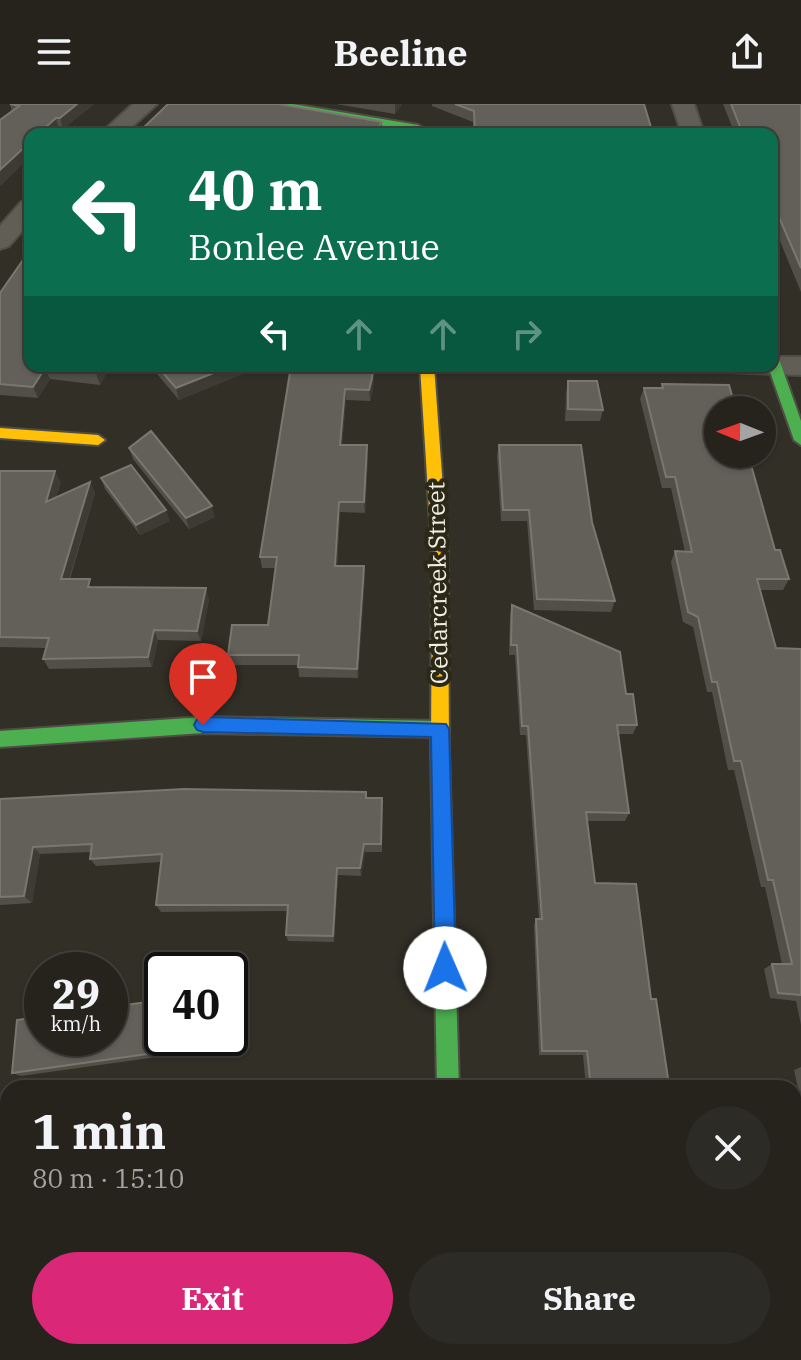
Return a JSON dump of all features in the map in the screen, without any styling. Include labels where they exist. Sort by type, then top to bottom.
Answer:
[{"type":"street","points":[[118,128],[146,104]]},
{"type":"street","points":[[275,104],[402,128]]},
{"type":"street","points":[[683,104],[691,128]]},
{"type":"street","points":[[0,241],[24,217]]},
{"type":"street","points":[[783,364],[801,440]]},
{"type":"street","name":"Cedarcreek Street","points":[[427,372],[440,556],[440,729],[448,1080]]},
{"type":"street","points":[[0,433],[98,440]]},
{"type":"street","points":[[0,739],[203,725],[440,729]]},
{"type":"building","points":[[10,104],[77,104],[45,128],[24,128],[24,148],[0,170],[0,120],[19,106]]},
{"type":"building","points":[[168,104],[279,104],[382,122],[378,128],[143,128]]},
{"type":"building","points":[[455,104],[644,104],[651,128],[475,128],[474,111]]},
{"type":"building","points":[[731,104],[801,104],[801,268],[778,215],[778,128],[741,128]]},
{"type":"building","points":[[24,259],[24,372],[42,372],[33,387],[0,384],[0,293]]},
{"type":"building","points":[[162,372],[216,372],[176,388]]},
{"type":"building","points":[[290,372],[372,372],[369,390],[345,389],[340,445],[367,445],[364,502],[339,502],[335,566],[364,566],[357,669],[298,667],[299,655],[228,655],[232,625],[268,625],[277,557],[260,557]]},
{"type":"building","points":[[568,381],[597,381],[603,410],[568,409]]},
{"type":"building","points":[[662,384],[729,385],[732,396],[704,396],[704,468],[752,468],[775,550],[780,550],[789,579],[757,579],[776,648],[801,649],[801,995],[778,993],[772,964],[792,964],[773,880],[768,880],[741,761],[734,761],[717,682],[712,682],[698,617],[688,612],[675,551],[692,552],[675,477],[666,477],[644,388],[663,388]]},
{"type":"building","points":[[151,431],[212,506],[186,518],[129,448]]},
{"type":"building","points":[[499,445],[581,445],[592,522],[615,601],[537,599],[529,510],[503,510]]},
{"type":"building","points":[[131,465],[166,510],[136,525],[101,478]]},
{"type":"building","points":[[0,471],[55,471],[46,502],[90,482],[61,579],[90,579],[88,587],[206,588],[197,631],[154,630],[148,657],[43,659],[49,638],[0,637]]},
{"type":"building","points":[[512,605],[620,652],[626,694],[633,694],[637,725],[617,725],[629,813],[586,812],[595,883],[636,884],[651,999],[656,999],[668,1080],[590,1080],[587,1051],[542,1051],[536,919],[542,919],[528,726],[522,726],[517,645],[511,645]]},
{"type":"building","points":[[184,789],[366,792],[366,798],[382,798],[381,844],[364,844],[360,868],[337,868],[333,936],[286,935],[288,905],[156,905],[162,854],[90,859],[92,844],[33,847],[24,896],[0,897],[0,799]]},
{"type":"building","points":[[144,1002],[144,1054],[12,1073],[17,1020],[24,1019],[24,1056],[128,1056],[128,1005]]},
{"type":"traffic: fast","points":[[275,104],[418,128]]},
{"type":"traffic: fast","points":[[777,372],[801,440]]},
{"type":"traffic: fast","points":[[0,739],[203,725],[440,729]]},
{"type":"traffic: fast","points":[[440,750],[448,1080]]},
{"type":"traffic: slow","points":[[427,372],[440,556],[440,750]]},
{"type":"traffic: slow","points":[[0,433],[98,440]]},
{"type":"route","points":[[203,725],[440,729],[445,968]]}]
